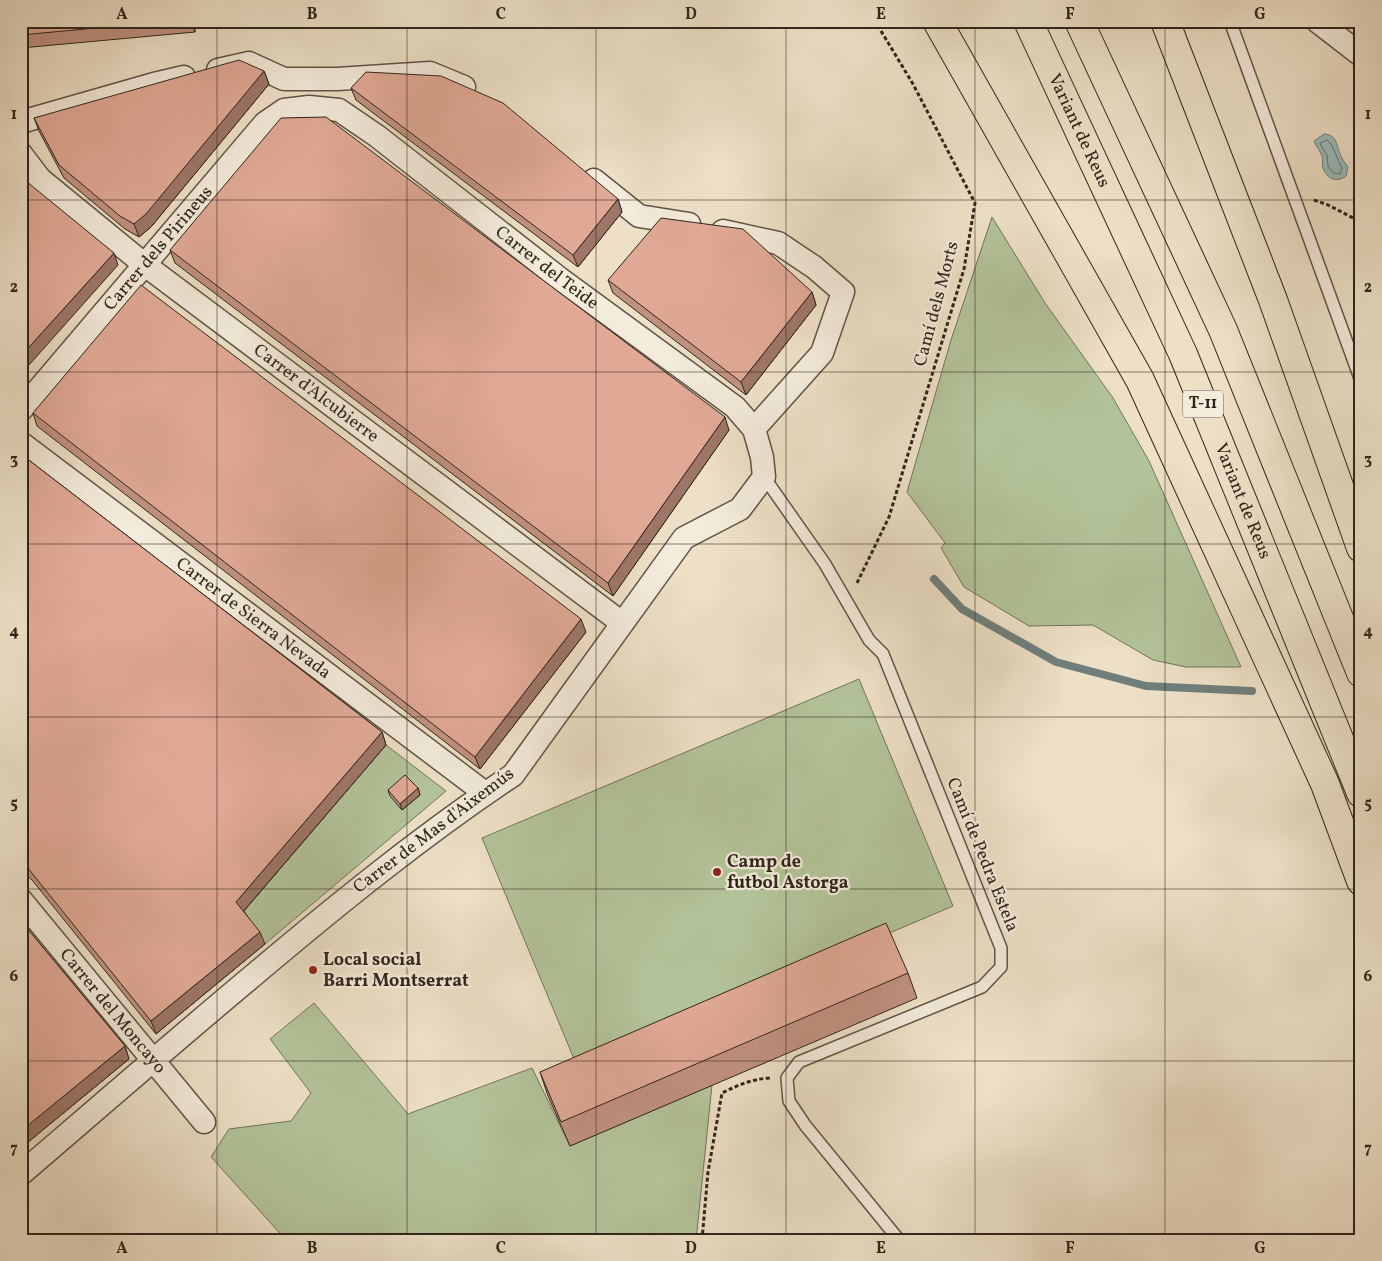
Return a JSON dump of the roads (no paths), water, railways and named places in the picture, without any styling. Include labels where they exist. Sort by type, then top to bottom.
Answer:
[{"type":"highway","points":[[937,21],[1140,380],[1326,784],[1361,881]]},
{"type":"highway","name":"Variant de Reus","points":[[1028,21],[1183,354],[1361,793]]},
{"type":"highway","name":"T-11","points":[[1079,21],[1223,330],[1361,673]]},
{"type":"highway","points":[[1166,21],[1273,300],[1361,548]]},
{"type":"street","points":[[1317,21],[1361,55]]},
{"type":"street","points":[[21,122],[154,84],[249,63],[284,79],[337,79],[430,74],[480,94]]},
{"type":"street","name":"Carrer dels Pirineus","points":[[21,410],[265,123],[284,110],[309,106]]},
{"type":"street","name":"Carrer del Teide","points":[[309,106],[339,110],[377,136],[559,278],[735,407],[754,430],[763,467]]},
{"type":"street","name":"Carrer d'Alcubierre","points":[[21,154],[40,179],[145,265],[622,623]]},
{"type":"street","points":[[580,168],[639,216],[778,243],[814,267],[843,292],[822,354],[754,430]]},
{"type":"street","name":"Carrer de Sierra Nevada","points":[[21,443],[486,793]]},
{"type":"street","name":"Carrer de Mas d'Aixemús","points":[[21,1174],[153,1059],[345,898],[513,775],[684,538],[740,509],[763,467]]},
{"type":"street","name":"Carrer del Moncayo","points":[[21,900],[204,1122]]},
{"type":"lane","points":[[1230,21],[1361,381]]},
{"type":"lane","name":"Camí de Pedra Estela","points":[[763,467],[825,564],[869,640],[882,654],[1000,948],[1001,967],[982,987],[799,1062],[787,1078],[788,1101],[899,1240]]},
{"type":"water","points":[[1324,134],[1332,136],[1348,167],[1346,176],[1343,178],[1333,179],[1327,175],[1323,168],[1322,156],[1314,141]]},
{"type":"waterway","points":[[934,579],[962,609],[1056,662],[1146,686],[1252,691]]},
{"type":"place","name":"Camp de futbol Astorga","points":[[717,872]]},
{"type":"place","name":"Local social Barri Montserrat","points":[[313,970]]}]
